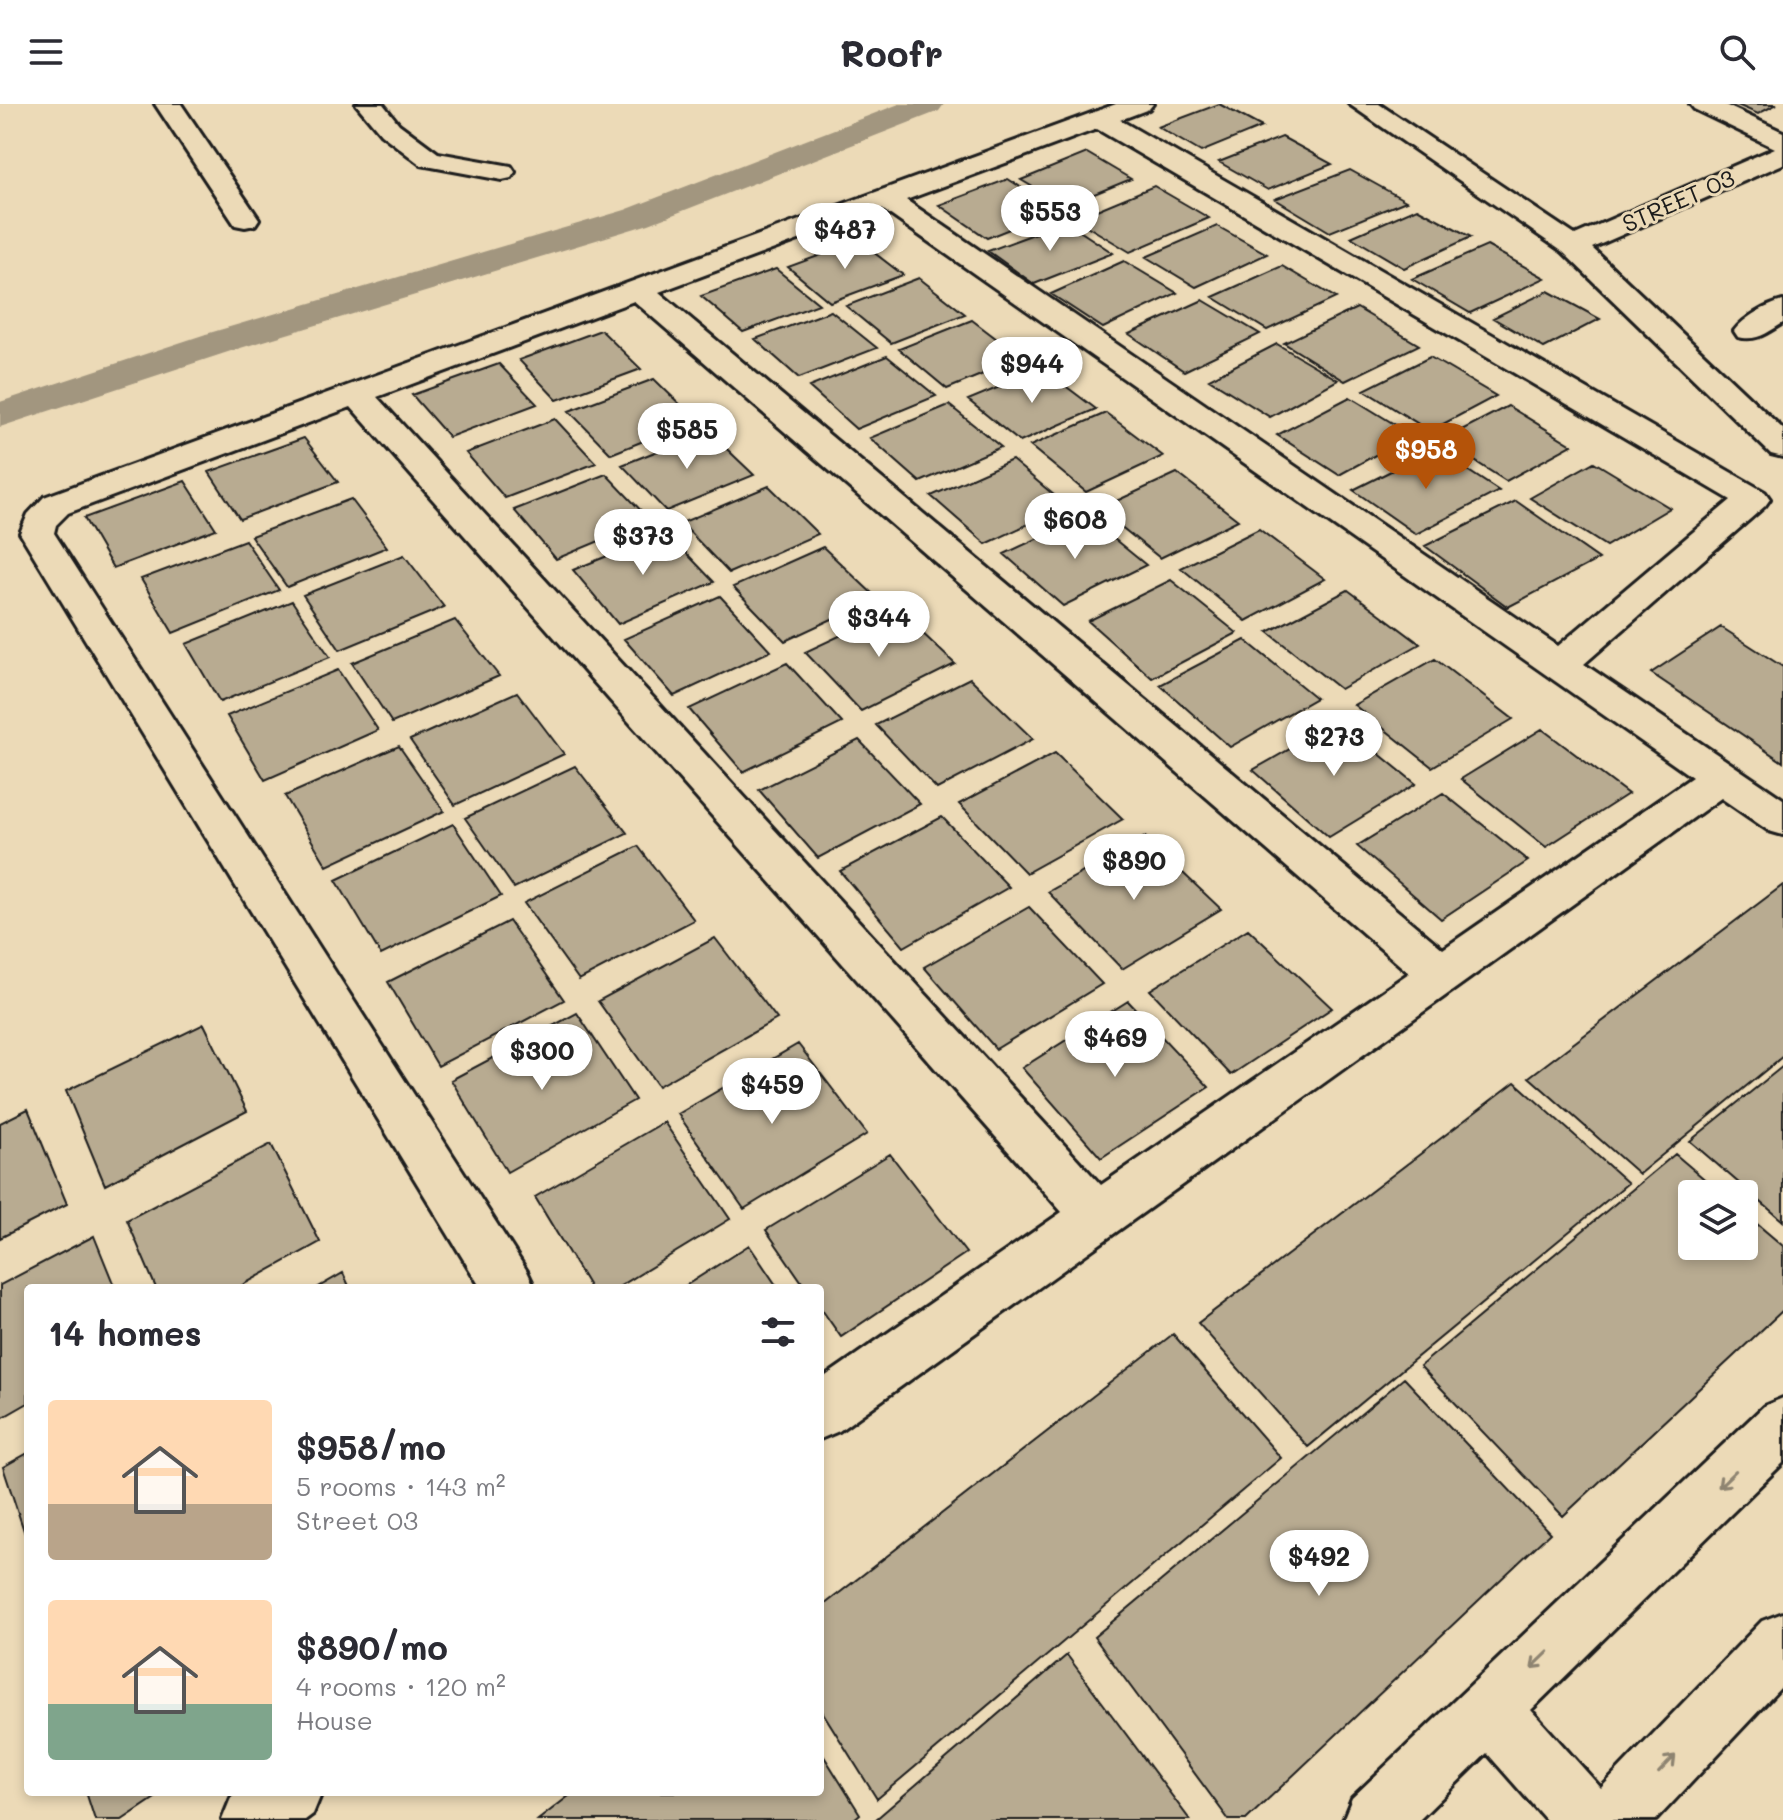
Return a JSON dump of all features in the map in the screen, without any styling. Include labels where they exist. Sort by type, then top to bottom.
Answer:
[{"type":"street","points":[[168,104],[245,219]]},
{"type":"street","points":[[369,104],[390,129],[430,159],[502,172]]},
{"type":"street","points":[[506,1284],[37,533],[40,522],[56,505],[1140,104]]},
{"type":"street","points":[[1362,104],[1573,246],[1783,447]]},
{"type":"street","points":[[1703,104],[1783,142]]},
{"type":"street","points":[[1099,119],[1753,499],[1559,665]]},
{"type":"street","name":"STREET 03","points":[[1573,246],[1783,154]]},
{"type":"street","points":[[885,198],[1783,820]]},
{"type":"street","points":[[637,289],[1441,974]]},
{"type":"street","points":[[1749,331],[1783,310]]},
{"type":"street","points":[[355,392],[1098,1217]]},
{"type":"street","points":[[824,1409],[1721,777]]},
{"type":"street","points":[[1374,1820],[1783,1425]]},
{"type":"street","points":[[1613,1820],[1783,1642]]},
{"type":"street","points":[[1489,1709],[1588,1820]]},
{"type":"street","points":[[253,1820],[286,1796]]},
{"type":"building","points":[[1219,104],[1262,127],[1201,152],[1158,127]]},
{"type":"building","points":[[1735,104],[1777,104],[1758,114]]},
{"type":"building","points":[[1282,137],[1332,164],[1268,190],[1219,162]]},
{"type":"building","points":[[1087,153],[1131,179],[1065,206],[1021,180]]},
{"type":"building","points":[[1350,170],[1406,201],[1330,232],[1275,199]]},
{"type":"building","points":[[1008,179],[1057,210],[987,238],[939,205]]},
{"type":"building","points":[[1154,186],[1209,218],[1130,252],[1075,219]]},
{"type":"building","points":[[1417,208],[1471,237],[1404,268],[1351,237]]},
{"type":"building","points":[[1066,222],[1113,253],[1034,284],[988,251]]},
{"type":"building","points":[[1217,226],[1267,254],[1196,287],[1146,257]]},
{"type":"building","points":[[859,241],[903,275],[830,302],[788,267]]},
{"type":"building","points":[[1487,246],[1545,278],[1470,313],[1412,279]]},
{"type":"building","points":[[1124,261],[1177,293],[1103,328],[1051,294]]},
{"type":"building","points":[[1282,266],[1336,298],[1267,330],[1213,297]]},
{"type":"building","points":[[776,269],[819,304],[743,332],[701,296]]},
{"type":"building","points":[[919,278],[965,314],[891,343],[846,306]]},
{"type":"building","points":[[1548,291],[1600,319],[1544,348],[1493,318]]},
{"type":"building","points":[[1203,300],[1260,334],[1184,371],[1129,334]]},
{"type":"building","points":[[1357,308],[1419,345],[1345,381],[1284,343]]},
{"type":"building","points":[[831,311],[877,348],[799,378],[755,339]]},
{"type":"building","points":[[972,320],[1022,358],[947,389],[899,349]]},
{"type":"building","points":[[601,330],[641,369],[557,400],[519,360]]},
{"type":"building","points":[[1277,344],[1338,380],[1270,417],[1209,379]]},
{"type":"building","points":[[887,356],[936,396],[856,429],[809,387]]},
{"type":"building","points":[[1430,357],[1496,396],[1430,431],[1364,390]]},
{"type":"building","points":[[499,364],[537,404],[449,437],[412,395]]},
{"type":"building","points":[[1043,369],[1096,409],[1020,442],[968,400]]},
{"type":"building","points":[[654,379],[696,420],[611,454],[569,411]]},
{"type":"building","points":[[1350,397],[1412,435],[1339,475],[1277,435]]},
{"type":"building","points":[[949,405],[1001,447],[920,482],[870,438]]},
{"type":"building","points":[[1508,406],[1572,445],[1506,481],[1442,440]]},
{"type":"building","points":[[1106,413],[1163,456],[1086,492],[1030,446]]},
{"type":"building","points":[[555,419],[596,463],[505,498],[466,453]]},
{"type":"building","points":[[708,431],[754,475],[666,511],[622,465]]},
{"type":"building","points":[[304,438],[338,482],[240,519],[209,472]]},
{"type":"building","points":[[1435,449],[1499,491],[1416,534],[1353,490]]},
{"type":"building","points":[[1012,460],[1067,506],[986,544],[931,496]]},
{"type":"building","points":[[1594,462],[1670,508],[1606,546],[1530,498]]},
{"type":"building","points":[[1177,473],[1238,520],[1160,558],[1099,509]]},
{"type":"building","points":[[606,474],[650,520],[556,559],[514,510]]},
{"type":"building","points":[[185,481],[216,529],[113,568],[84,518]]},
{"type":"building","points":[[769,486],[818,534],[729,573],[681,523]]},
{"type":"building","points":[[351,499],[387,547],[287,587],[251,536]]},
{"type":"building","points":[[1516,501],[1599,559],[1508,607],[1425,546]]},
{"type":"building","points":[[1086,516],[1146,565],[1063,606],[1004,554]]},
{"type":"building","points":[[1259,529],[1325,579],[1246,621],[1181,568]]},
{"type":"building","points":[[666,532],[714,582],[618,624],[573,570]]},
{"type":"building","points":[[245,540],[279,590],[173,633],[141,579]]},
{"type":"building","points":[[823,547],[877,598],[785,641],[733,587]]},
{"type":"building","points":[[404,555],[444,607],[340,650],[303,595]]},
{"type":"building","points":[[1171,580],[1237,633],[1152,678],[1088,621]]},
{"type":"building","points":[[1348,590],[1420,644],[1340,689],[1268,632]]},
{"type":"building","points":[[720,596],[771,651],[674,696],[624,639]]},
{"type":"building","points":[[292,601],[330,657],[220,702],[186,644]]},
{"type":"building","points":[[897,609],[955,664],[861,711],[805,652]]},
{"type":"building","points":[[455,620],[499,676],[392,723],[352,663]]},
{"type":"building","points":[[1721,627],[1783,667],[1783,762],[1651,673]]},
{"type":"building","points":[[1245,640],[1316,698],[1230,747],[1160,685]]},
{"type":"building","points":[[1435,659],[1513,719],[1432,767],[1354,705]]},
{"type":"building","points":[[787,663],[842,723],[743,772],[689,709]]},
{"type":"building","points":[[338,670],[378,730],[265,780],[227,716]]},
{"type":"building","points":[[970,678],[1033,739],[937,789],[876,725]]},
{"type":"building","points":[[517,692],[564,754],[455,805],[410,740]]},
{"type":"building","points":[[1339,721],[1416,784],[1329,837],[1253,770]]},
{"type":"building","points":[[1542,729],[1628,794],[1546,847],[1461,779]]},
{"type":"building","points":[[859,740],[920,804],[818,858],[759,790]]},
{"type":"building","points":[[399,746],[444,811],[327,866],[285,796]]},
{"type":"building","points":[[1055,753],[1123,819],[1026,873],[959,804]]},
{"type":"building","points":[[575,766],[627,833],[514,888],[465,818]]},
{"type":"building","points":[[1443,793],[1528,861],[1441,919],[1357,846]]},
{"type":"building","points":[[942,817],[1009,887],[904,947],[840,871]]},
{"type":"building","points":[[453,824],[501,896],[381,955],[336,880]]},
{"type":"building","points":[[1145,837],[1221,909],[1122,969],[1048,892]]},
{"type":"building","points":[[638,846],[694,920],[579,980],[524,903]]},
{"type":"building","points":[[1783,885],[1783,1056],[1639,1174],[1529,1077]]},
{"type":"building","points":[[1029,907],[1102,984],[996,1049],[924,967]]},
{"type":"building","points":[[509,921],[564,1000],[438,1066],[388,982]]},
{"type":"building","points":[[1248,929],[1332,1008],[1231,1075],[1150,990]]},
{"type":"building","points":[[715,938],[777,1019],[658,1086],[598,1001]]},
{"type":"building","points":[[1128,1001],[1209,1087],[1101,1158],[1022,1068]]},
{"type":"building","points":[[577,1013],[635,1100],[507,1172],[451,1080]]},
{"type":"building","points":[[204,1024],[247,1111],[105,1185],[66,1091]]},
{"type":"building","points":[[798,1044],[867,1134],[744,1209],[678,1114]]},
{"type":"building","points":[[1783,1066],[1783,1221],[1758,1199],[1758,1180],[1735,1180],[1690,1141]]},
{"type":"building","points":[[1515,1082],[1628,1183],[1308,1447],[1198,1323]]},
{"type":"building","points":[[28,1109],[67,1204],[0,1238],[0,1123]]},
{"type":"building","points":[[664,1122],[730,1219],[624,1284],[588,1284],[535,1197]]},
{"type":"building","points":[[271,1144],[320,1242],[244,1284],[154,1284],[127,1220]]},
{"type":"building","points":[[890,1154],[966,1253],[841,1337],[824,1313],[824,1284],[803,1284],[766,1230]]},
{"type":"building","points":[[1675,1154],[1706,1180],[1678,1180],[1678,1260],[1758,1260],[1758,1225],[1783,1246],[1783,1310],[1563,1516],[1420,1366]]},
{"type":"building","points":[[94,1236],[113,1284],[24,1284],[24,1405],[0,1419],[0,1285]]},
{"type":"building","points":[[749,1245],[775,1284],[688,1284]]},
{"type":"building","points":[[343,1273],[348,1284],[324,1284]]},
{"type":"building","points":[[1173,1334],[1281,1458],[877,1799],[824,1714],[824,1605]]},
{"type":"building","points":[[1404,1378],[1550,1533],[1246,1820],[1229,1820],[1094,1637]]},
{"type":"building","points":[[24,1455],[24,1531],[3,1467]]},
{"type":"building","points":[[1067,1655],[1190,1820],[875,1820]]},
{"type":"building","points":[[824,1756],[860,1814],[853,1820],[538,1820],[569,1796],[824,1796]]},
{"type":"building","points":[[87,1796],[158,1796],[122,1820],[95,1820]]},
{"type":"waterway","points":[[0,415],[220,342],[637,217],[928,104]]}]
